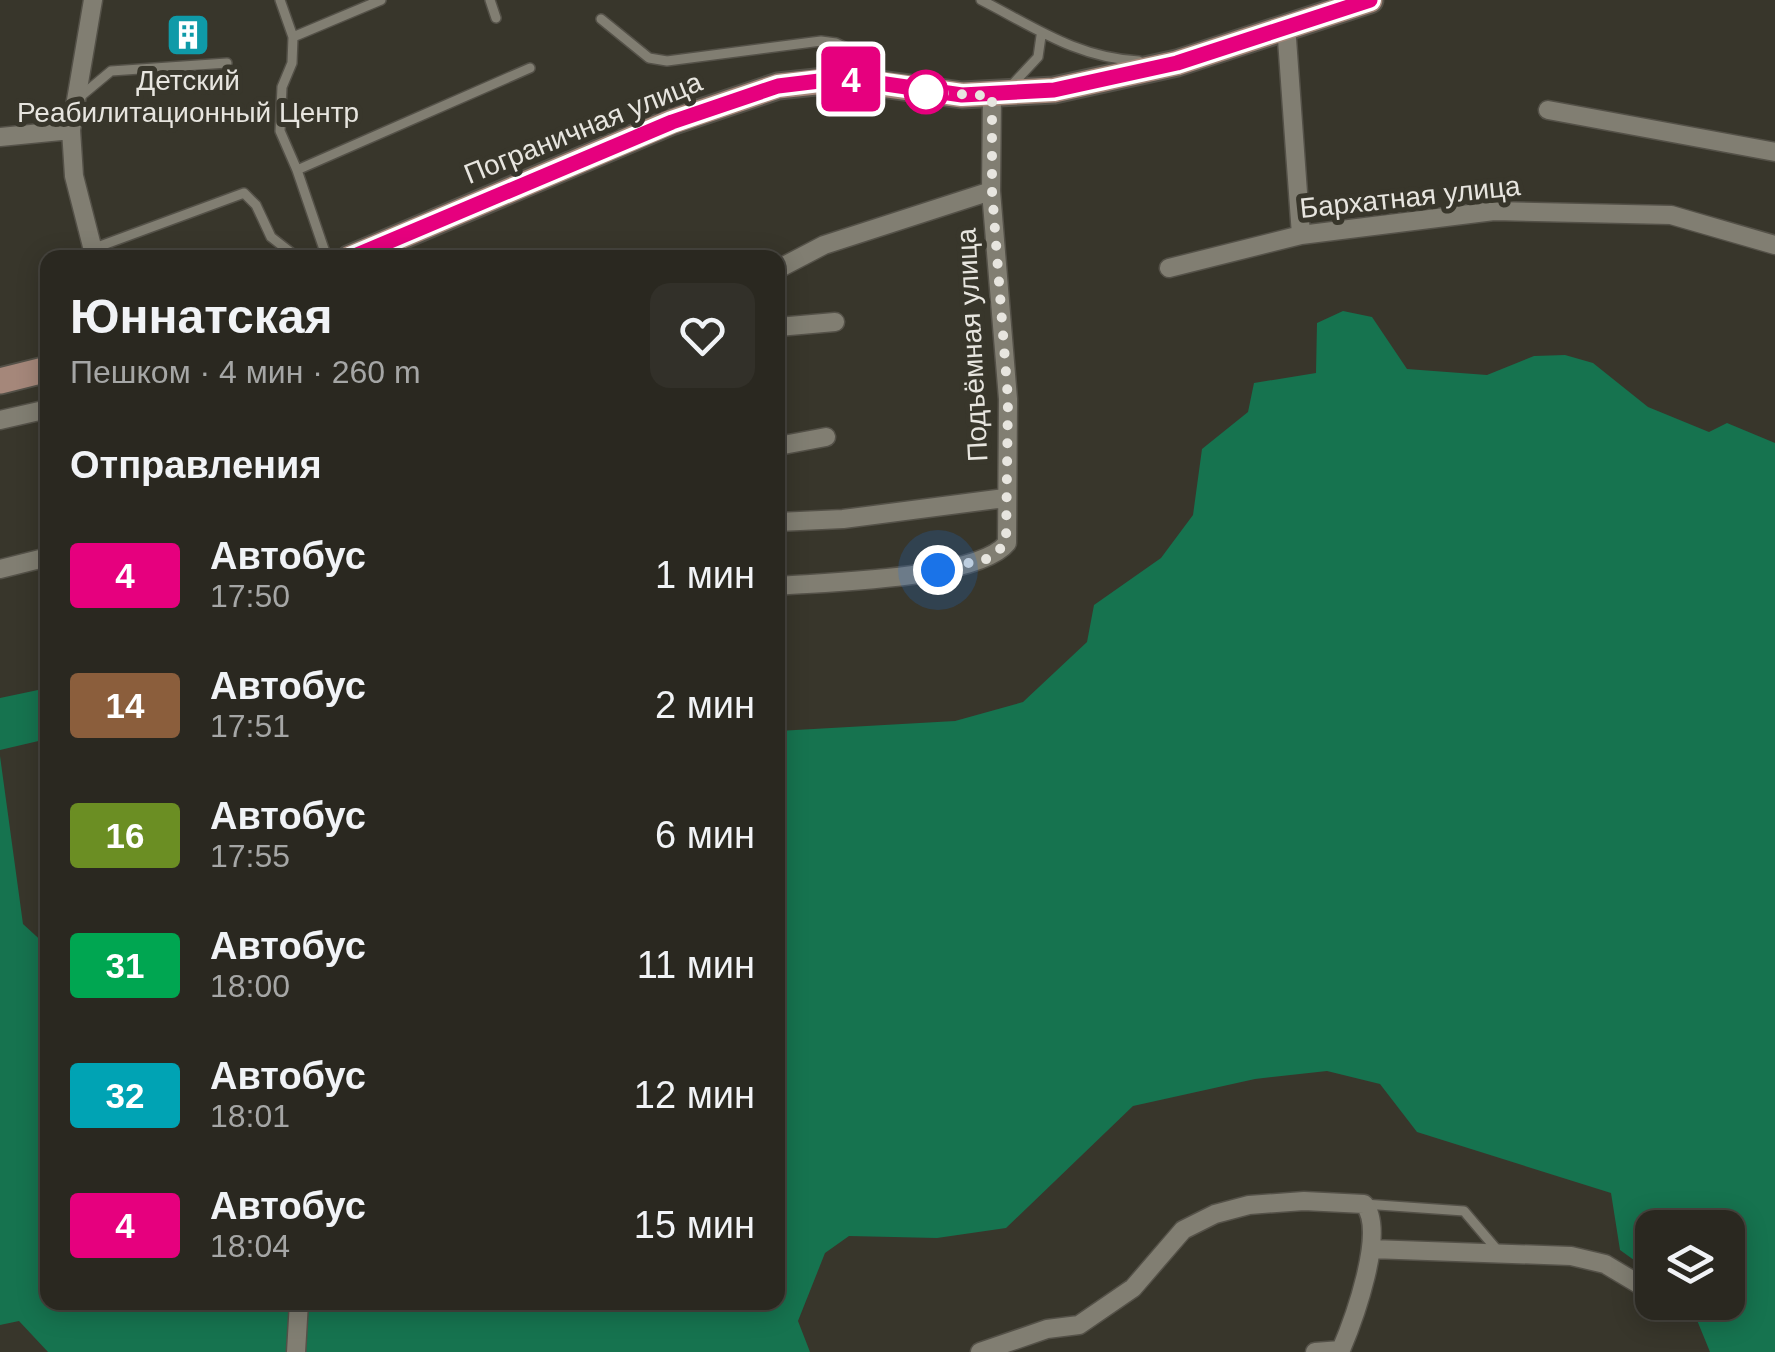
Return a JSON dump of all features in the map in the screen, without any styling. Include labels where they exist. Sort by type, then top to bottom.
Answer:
[{"type":"main road","name":"Пограничная улица","points":[[369,250],[722,103],[803,80],[997,95],[1095,84],[1177,63],[1370,0]]},
{"type":"main road","points":[[0,381],[40,371]]},
{"type":"street","points":[[92,250],[74,176],[70,130],[94,0]]},
{"type":"street","points":[[1286,25],[1301,234]]},
{"type":"street","name":"Подъёмная улица","points":[[785,585],[901,576],[991,558],[1006,543],[1008,399],[992,191],[997,95]]},
{"type":"street","points":[[1548,110],[1775,152]]},
{"type":"street","points":[[0,138],[70,130]]},
{"type":"street","points":[[785,265],[824,245],[992,191]]},
{"type":"street","name":"Бархатная улица","points":[[1169,268],[1301,234],[1494,211],[1671,215],[1775,245]]},
{"type":"street","points":[[785,326],[835,322]]},
{"type":"street","points":[[0,420],[40,411]]},
{"type":"street","points":[[785,445],[826,437]]},
{"type":"street","name":"Подъёмная улица","points":[[785,522],[843,519],[1006,498]]},
{"type":"street","points":[[0,569],[40,559]]},
{"type":"street","points":[[980,1352],[1047,1329],[1079,1325],[1133,1288],[1182,1230],[1215,1214],[1249,1205],[1304,1201],[1364,1204],[1370,1211],[1370,1249],[1354,1322],[1341,1351],[1315,1352]]},
{"type":"street","points":[[1370,1249],[1571,1256],[1605,1264],[1635,1282]]},
{"type":"street","points":[[296,1352],[299,1310]]},
{"type":"lane","points":[[280,0],[293,36],[280,131],[324,250]]},
{"type":"lane","points":[[293,36],[381,0]]},
{"type":"lane","points":[[490,0],[496,18]]},
{"type":"lane","points":[[981,0],[1041,36],[1112,60],[1177,63]]},
{"type":"lane","points":[[601,18],[649,58],[667,61],[836,43],[874,61],[877,83]]},
{"type":"lane","points":[[997,95],[1038,57],[1041,36]]},
{"type":"lane","points":[[76,102],[111,71],[227,63]]},
{"type":"lane","points":[[297,170],[530,68]]},
{"type":"lane","points":[[101,250],[244,194],[256,205],[272,237],[288,250]]},
{"type":"lane","points":[[1364,1204],[1464,1211],[1498,1251]]},
{"type":"green space","points":[[1343,311],[1372,317],[1407,369],[1487,375],[1534,356],[1565,355],[1593,363],[1648,407],[1709,432],[1727,423],[1775,443],[1775,1352],[1710,1352],[1697,1320],[1745,1320],[1745,1210],[1635,1210],[1635,1261],[1620,1250],[1611,1193],[1417,1132],[1380,1084],[1327,1071],[1255,1079],[1133,1106],[1006,1228],[937,1238],[849,1236],[825,1253],[798,1321],[810,1352],[48,1352],[19,1321],[0,1325],[0,756],[23,924],[40,940],[40,1310],[785,1310],[785,731],[955,721],[1023,702],[1087,642],[1094,605],[1161,558],[1193,515],[1202,449],[1248,412],[1254,383],[1316,373],[1317,323]]},
{"type":"green space","points":[[38,690],[40,741],[0,750],[0,698]]},
{"type":"bus line","name":"4","points":[[367,250],[672,122],[778,86],[844,78],[962,95],[1054,90],[1177,63],[1288,23],[1370,0]]},
{"type":"place","name":"Детский Реабилитационный Центр","points":[[188,35]]},
{"type":"route","points":[[926,92],[992,96],[992,191],[1008,399],[1006,543],[991,558],[938,570]]}]
